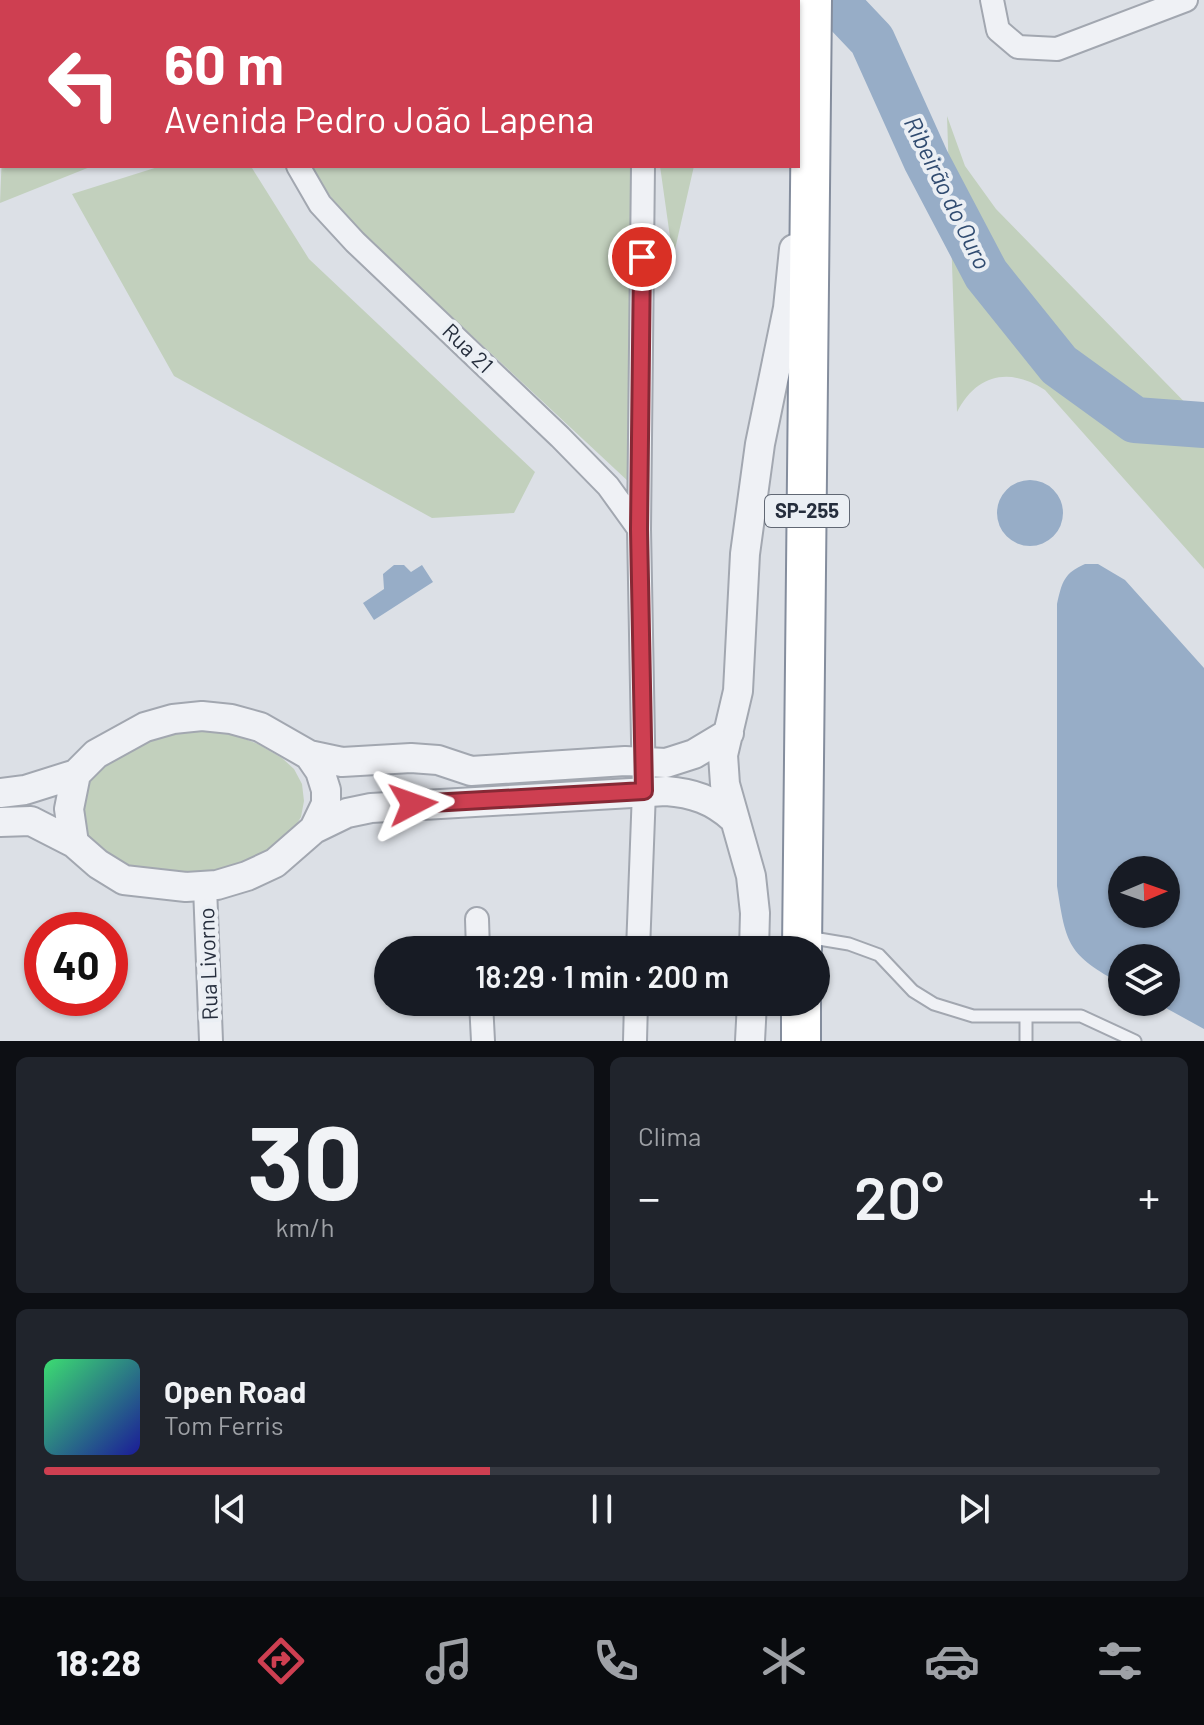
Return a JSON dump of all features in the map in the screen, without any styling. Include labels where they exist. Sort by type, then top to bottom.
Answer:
[{"type":"highway","name":"SP-255","points":[[802,936],[812,0]]},
{"type":"highway","points":[[801,1016],[801,1041]]},
{"type":"street","points":[[992,0],[998,30],[1018,47],[1057,49],[1186,0]]},
{"type":"street","points":[[754,936],[751,876],[725,784],[723,755],[738,691],[745,554],[760,444],[788,308],[812,59]]},
{"type":"street","name":"Rua 21","points":[[299,168],[320,204],[355,242],[560,437],[608,486],[639,529]]},
{"type":"street","points":[[639,936],[644,791],[639,529],[643,168]]},
{"type":"street","points":[[0,793],[25,790],[76,774],[96,754],[145,727],[173,719],[202,716],[231,719],[260,727],[309,755],[342,762],[411,758],[438,760],[471,771],[625,761],[666,763],[694,754],[729,733]]},
{"type":"street","points":[[309,755],[320,771],[326,790],[326,804],[314,829]]},
{"type":"street","points":[[471,771],[472,800]]},
{"type":"street","points":[[74,843],[69,809],[76,774]]},
{"type":"street","points":[[0,822],[31,821],[74,843],[98,864],[124,880],[205,887],[247,876],[275,863],[314,829],[347,813],[371,808],[644,791],[687,792],[718,804],[733,818]]},
{"type":"street","name":"Rua Livorno","points":[[205,887],[211,1041]]},
{"type":"street","points":[[477,919],[478,936]]},
{"type":"street","points":[[482,1016],[483,1041]]},
{"type":"street","points":[[635,1041],[636,1016]]},
{"type":"street","points":[[750,1041],[751,1016]]},
{"type":"lane","points":[[830,944],[849,944],[879,955],[913,991],[934,1004],[973,1016],[1081,1016],[1135,1041]]},
{"type":"lane","points":[[1026,1017],[1026,1041]]},
{"type":"green space","points":[[947,116],[965,166],[996,209],[1204,422],[1204,569],[1045,390],[1019,378],[995,378],[974,389],[957,412]]},
{"type":"green space","points":[[1,168],[88,168],[0,203]]},
{"type":"green space","points":[[155,168],[252,168],[309,259],[535,472],[514,513],[432,518],[174,376],[72,194]]},
{"type":"green space","points":[[312,168],[630,168],[630,483],[349,221]]},
{"type":"green space","points":[[660,168],[694,168],[673,258]]},
{"type":"green space","points":[[204,730],[232,734],[258,744],[294,769],[302,784],[304,801],[301,817],[292,832],[268,853],[209,877],[145,873],[116,860],[90,841],[82,825],[84,789],[102,768],[149,739],[176,732]]},
{"type":"water","points":[[1030,480],[1053,490],[1063,513],[1053,536],[1030,546],[1007,536],[997,513],[1007,490]]},
{"type":"water","points":[[1085,564],[1098,564],[1125,580],[1204,668],[1204,1029],[1180,1016],[1180,944],[1108,944],[1108,976],[1080,956],[1063,922],[1057,886],[1057,604],[1065,579]]},
{"type":"water","points":[[394,565],[404,565],[411,572],[422,565],[433,582],[374,620],[363,603],[384,589],[383,574]]},
{"type":"waterway","name":"Ribeirão do Ouro","points":[[834,0],[872,40],[926,160],[986,274],[1059,365],[1135,420],[1204,425]]},
{"type":"route","points":[[413,804],[644,791],[639,529],[642,257]]}]
